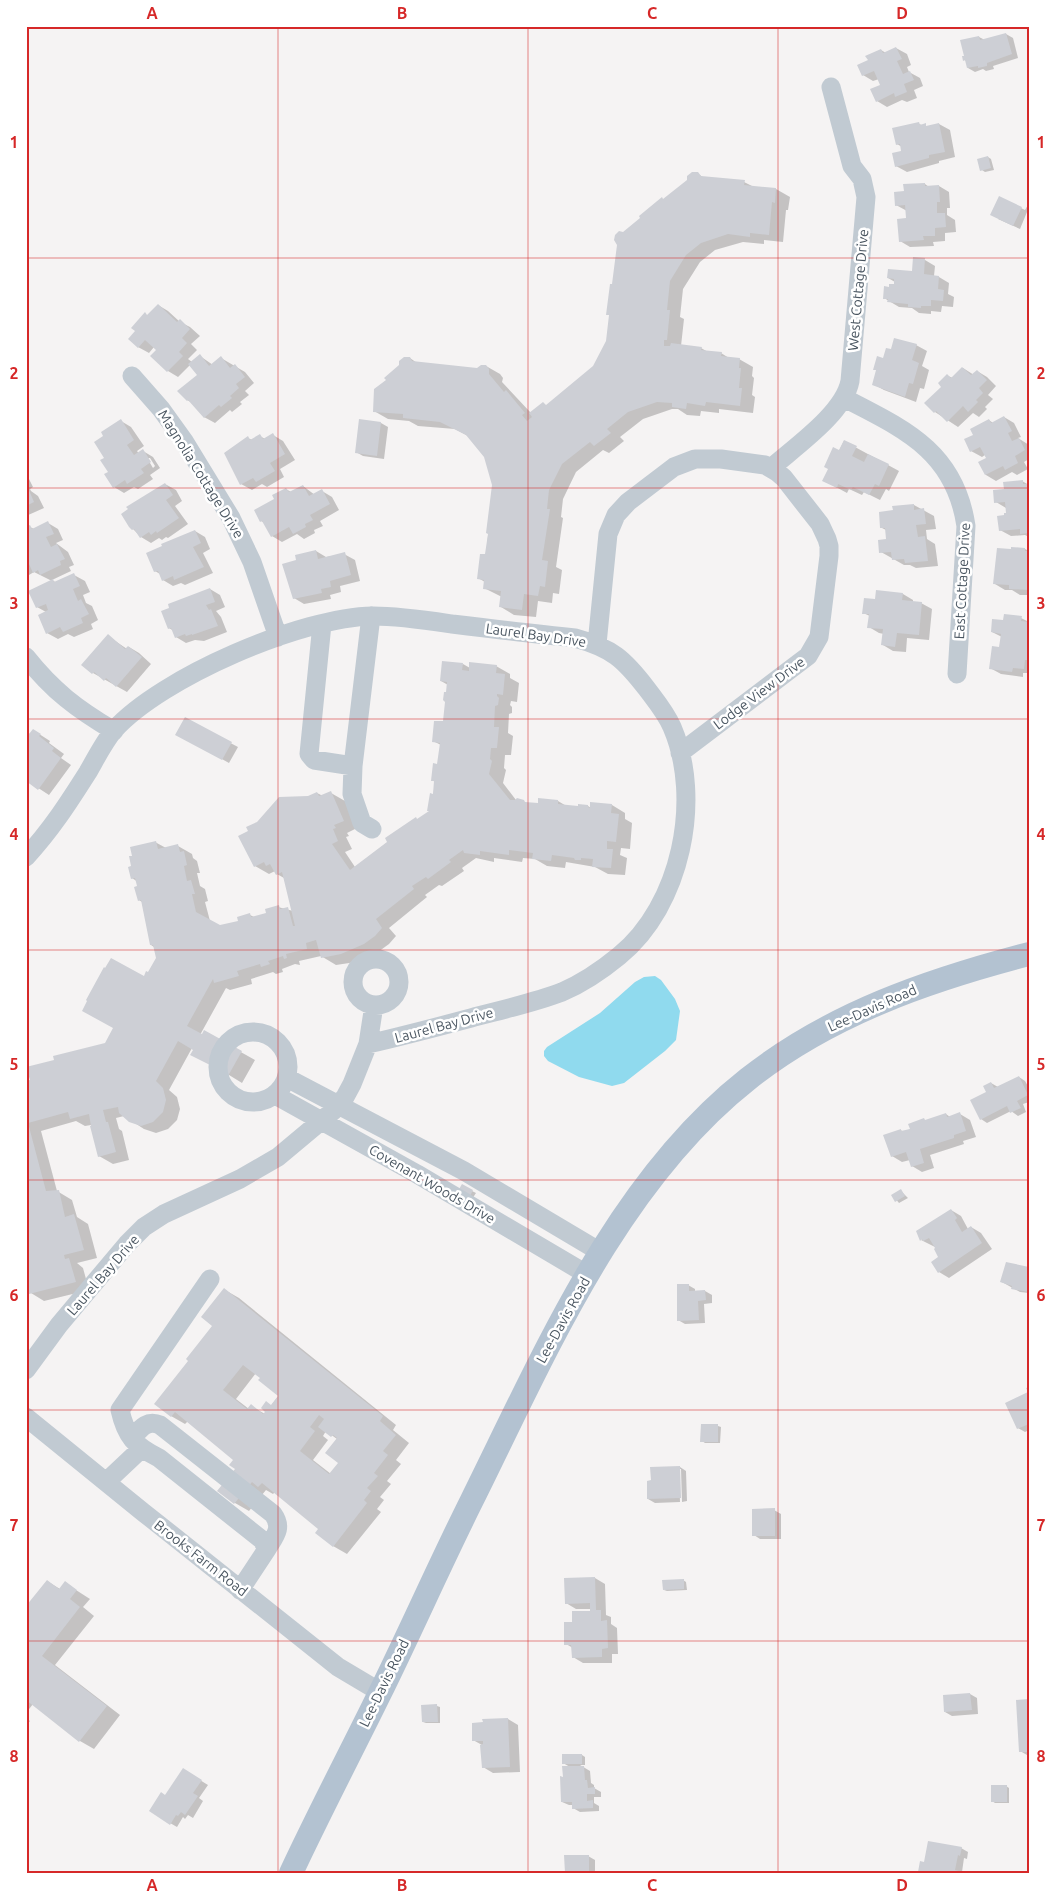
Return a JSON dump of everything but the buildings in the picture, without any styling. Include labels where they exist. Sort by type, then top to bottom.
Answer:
[{"type":"main road","name":"Lee-Davis Road","points":[[291,1873],[548,1346],[602,1252],[641,1191],[672,1152],[707,1115],[747,1080],[783,1053],[828,1026],[926,984],[1029,954]]},
{"type":"street","name":"West Cottage Drive","points":[[771,468],[831,414],[844,398],[850,381],[866,196],[862,179],[852,166],[831,87]]},
{"type":"street","name":"Magnolia Cottage Drive","points":[[132,376],[161,409],[231,518],[252,562],[278,637]]},
{"type":"street","name":"East Cottage Drive","points":[[844,398],[904,431],[926,447],[943,466],[959,493],[964,508],[966,526],[957,674]]},
{"type":"street","name":"Lodge View Drive","points":[[598,644],[608,534],[612,524],[621,508],[674,467],[687,461],[705,458],[765,465],[784,478],[820,524],[827,539],[829,556],[819,637],[808,656],[680,753]]},
{"type":"street","points":[[371,616],[353,766],[352,794],[362,823],[372,829]]},
{"type":"street","name":"Laurel Bay Drive","points":[[26,857],[55,824],[114,731],[142,706],[214,663],[278,637],[322,624],[358,617],[394,617],[575,638],[598,644],[618,656],[660,706],[672,726],[680,753],[686,806],[683,840],[675,870],[664,898],[651,919],[636,939],[621,954],[581,982],[561,992],[516,1006],[368,1044]]},
{"type":"street","points":[[322,624],[309,754],[314,760],[353,766]]},
{"type":"street","points":[[26,657],[56,692],[80,711],[114,731]]},
{"type":"street","name":"Laurel Bay Drive","points":[[26,1370],[59,1325],[127,1244],[144,1228],[164,1214],[240,1179],[278,1157],[338,1105],[352,1084],[368,1044],[374,1005]]},
{"type":"street","points":[[248,1032],[260,1032],[271,1036],[287,1054],[289,1066],[287,1078],[282,1088],[275,1095],[265,1100],[255,1102],[244,1101],[234,1097],[220,1080],[218,1069],[222,1051],[227,1043],[237,1036],[248,1032]]},
{"type":"street","name":"Covenant Woods Drive","points":[[287,1078],[464,1171],[602,1252]]},
{"type":"street","name":"Covenant Woods Drive","points":[[275,1095],[322,1120],[588,1275]]},
{"type":"street","points":[[487,1216],[500,1192]]},
{"type":"street","points":[[210,1279],[120,1410],[124,1428],[137,1444],[159,1458],[262,1540],[267,1549]]},
{"type":"street","name":"Brooks Farm Road","points":[[26,1417],[338,1667],[380,1692]]},
{"type":"street","points":[[106,1482],[137,1444],[142,1427],[155,1422],[273,1514],[279,1525],[279,1531],[240,1590]]},
{"type":"water","points":[[655,976],[661,980],[675,999],[680,1011],[676,1040],[624,1083],[612,1086],[579,1077],[548,1061],[544,1056],[544,1051],[547,1047],[600,1013],[635,982],[644,977]]}]
